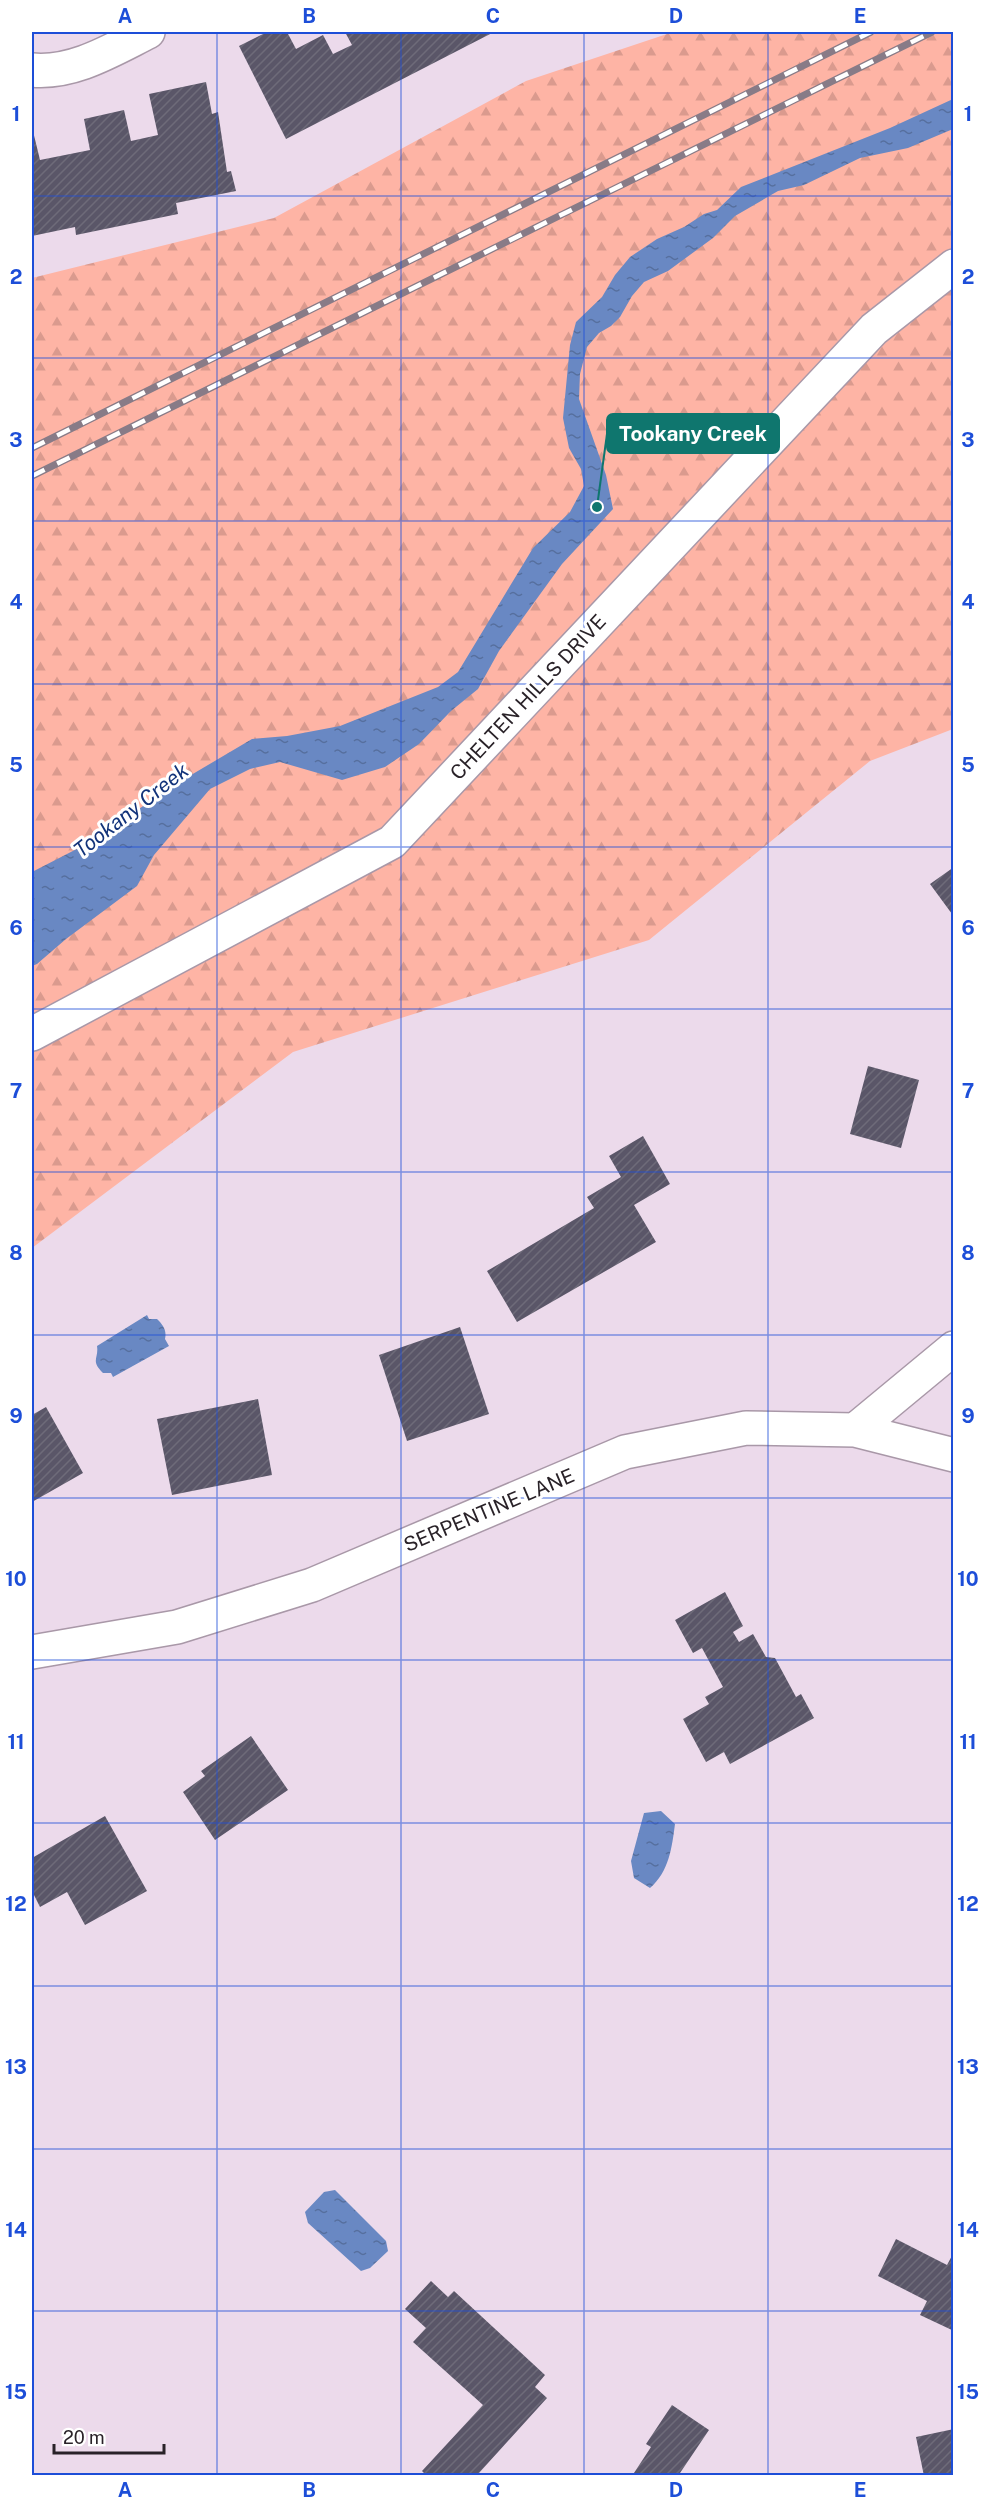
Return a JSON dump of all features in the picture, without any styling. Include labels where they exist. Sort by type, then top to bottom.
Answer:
[{"type":"street","points":[[32,70],[69,66],[92,60],[148,32]]},
{"type":"street","name":"CHELTEN HILLS DRIVE","points":[[32,1034],[392,842],[874,329],[954,266]]},
{"type":"street","points":[[855,1430],[954,1348]]},
{"type":"street","name":"SERPENTINE LANE","points":[[32,1652],[177,1627],[312,1585],[626,1452],[746,1428],[855,1430],[954,1455]]},
{"type":"green space","points":[[673,32],[953,32],[953,729],[870,761],[649,940],[293,1052],[32,1248],[32,278],[274,218],[526,81]]},
{"type":"water","points":[[953,99],[953,129],[908,148],[860,158],[804,185],[778,191],[735,216],[713,238],[668,271],[644,282],[632,296],[620,317],[599,333],[587,347],[580,374],[579,399],[606,475],[613,509],[562,564],[499,651],[478,689],[451,711],[419,744],[385,767],[342,780],[280,762],[250,769],[210,789],[154,855],[137,886],[32,966],[32,872],[100,837],[164,791],[252,739],[287,736],[340,726],[438,687],[458,672],[533,548],[570,512],[584,486],[581,469],[569,448],[563,418],[570,345],[576,322],[602,297],[615,275],[630,257],[657,239],[684,227],[704,214],[717,210],[741,187],[890,128]]},
{"type":"water","points":[[147,1315],[149,1319],[157,1319],[163,1326],[165,1339],[169,1346],[113,1377],[111,1373],[103,1373],[96,1362],[97,1346]]},
{"type":"water","points":[[661,1811],[675,1824],[674,1833],[671,1850],[662,1874],[650,1888],[634,1878],[631,1861],[644,1813]]},
{"type":"water","points":[[335,2190],[386,2241],[388,2251],[370,2268],[361,2271],[308,2223],[305,2212],[324,2192]]},
{"type":"building","points":[[267,32],[287,32],[296,49],[323,35],[333,54],[352,45],[345,32],[494,32],[286,139],[239,46]]},
{"type":"building","points":[[206,82],[212,114],[218,112],[227,172],[231,171],[236,191],[176,203],[178,214],[76,235],[75,227],[32,236],[32,127],[40,160],[90,150],[84,119],[124,110],[131,141],[158,135],[149,94]]},
{"type":"building","points":[[954,867],[954,913],[952,914],[930,884]]},
{"type":"building","points":[[868,1066],[919,1080],[901,1148],[850,1134]]},
{"type":"building","points":[[643,1136],[670,1184],[634,1205],[656,1242],[517,1322],[487,1271],[594,1208],[587,1197],[621,1177],[609,1156]]},
{"type":"building","points":[[460,1327],[489,1414],[407,1441],[379,1355]]},
{"type":"building","points":[[258,1399],[272,1475],[172,1495],[157,1419]]},
{"type":"building","points":[[46,1407],[83,1473],[32,1502],[32,1415]]},
{"type":"building","points":[[725,1592],[743,1626],[733,1632],[739,1642],[753,1634],[766,1657],[775,1658],[796,1697],[801,1694],[814,1718],[730,1764],[724,1752],[706,1762],[683,1719],[709,1704],[705,1697],[723,1687],[702,1648],[693,1653],[675,1620]]},
{"type":"building","points":[[251,1736],[288,1790],[215,1840],[183,1792],[205,1776],[201,1771]]},
{"type":"building","points":[[105,1816],[147,1891],[85,1925],[67,1892],[40,1907],[32,1891],[32,1858]]},
{"type":"building","points":[[896,2239],[947,2265],[954,2252],[954,2331],[920,2315],[927,2301],[878,2276]]},
{"type":"building","points":[[431,2281],[448,2297],[454,2291],[545,2375],[535,2387],[547,2398],[479,2473],[482,2476],[427,2476],[422,2471],[483,2405],[413,2342],[426,2328],[405,2309]]},
{"type":"building","points":[[672,2405],[709,2430],[678,2476],[632,2476],[651,2447],[646,2444]]},
{"type":"building","points":[[954,2429],[954,2476],[924,2476],[916,2437]]},
{"type":"railway","points":[[32,448],[871,32]]},
{"type":"railway","points":[[32,476],[932,32]]},
{"type":"place","name":"Tookany Creek","points":[[597,507]]}]
